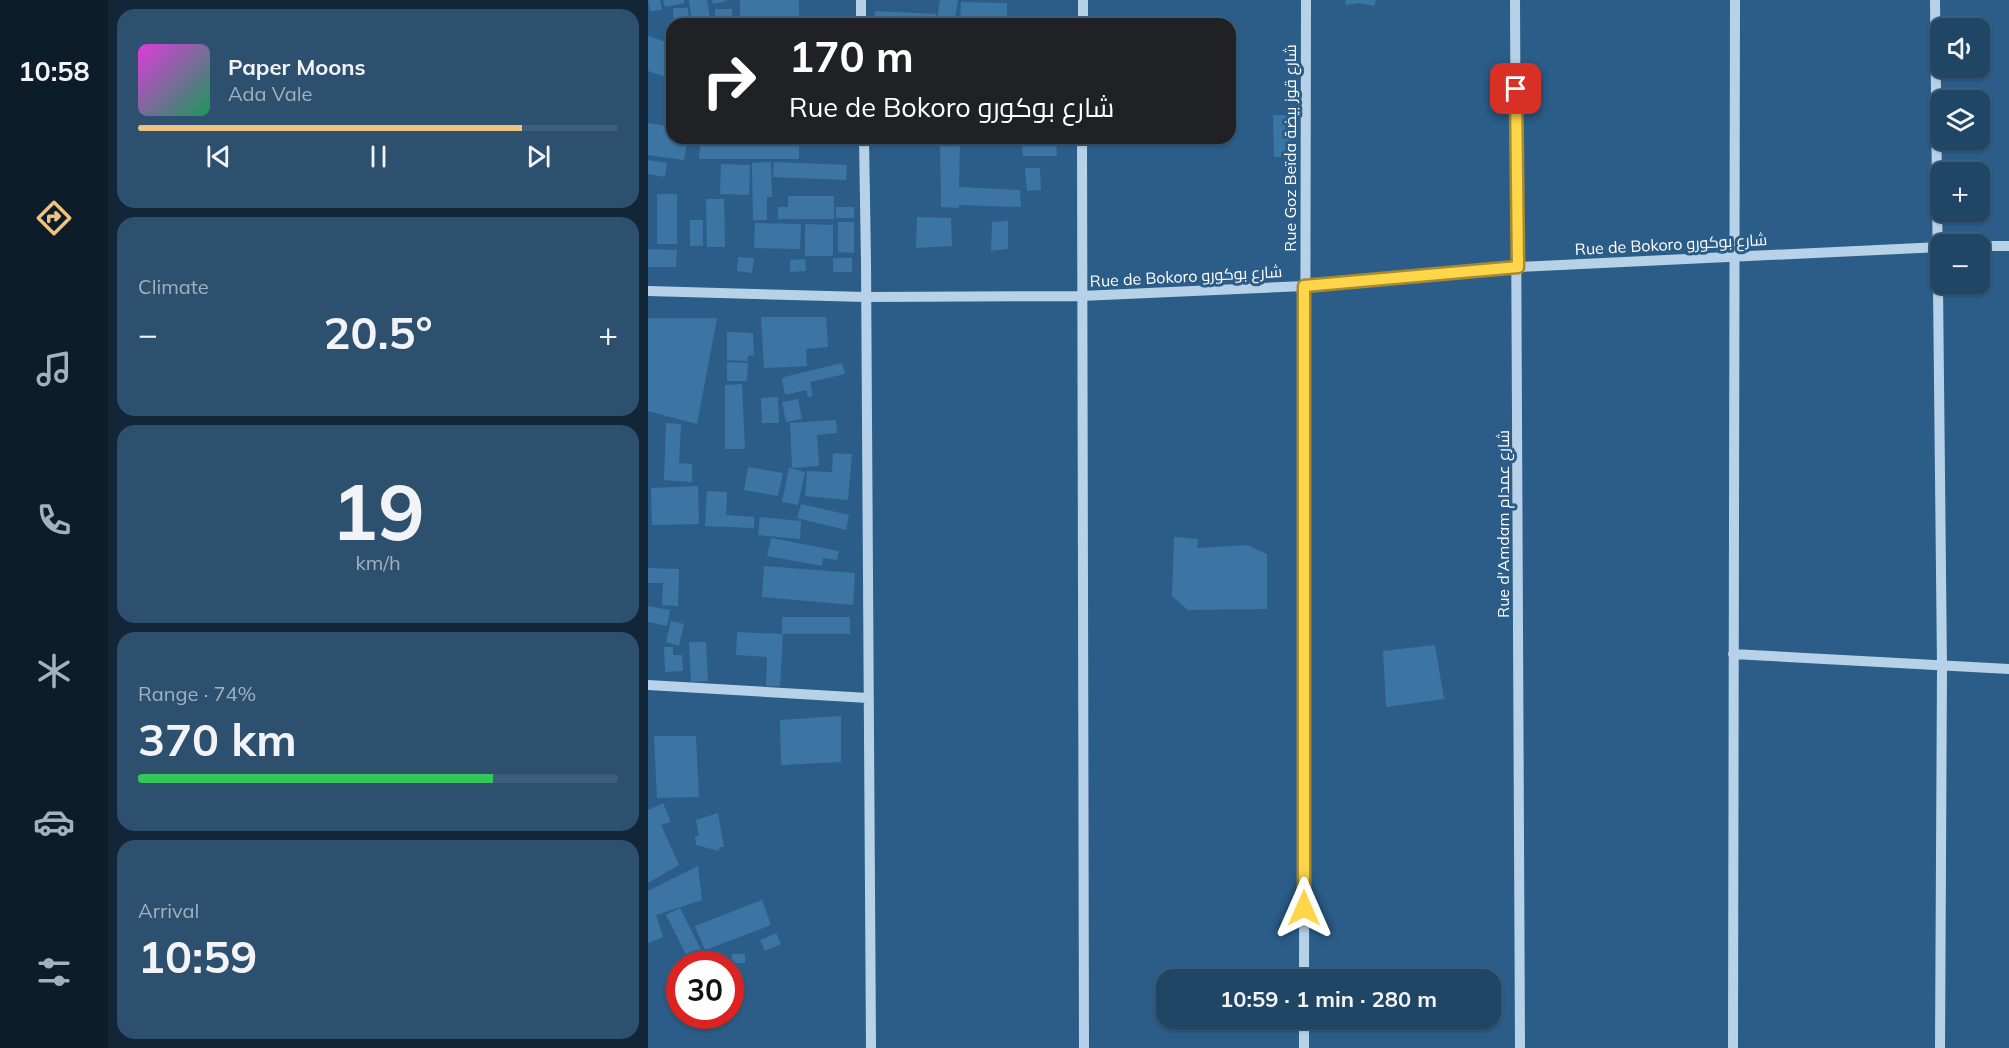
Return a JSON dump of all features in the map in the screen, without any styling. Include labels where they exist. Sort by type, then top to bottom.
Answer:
[{"type":"street","points":[[861,0],[861,18]]},
{"type":"street","points":[[1083,0],[1083,18]]},
{"type":"street","name":"Rue Goz Beïda شارع قوز بيضة","points":[[1304,969],[1306,0]]},
{"type":"street","name":"Rue d'Amdam شارع عمدام","points":[[1515,0],[1520,1048]]},
{"type":"street","points":[[1733,1048],[1735,0]]},
{"type":"street","points":[[1935,0],[1939,234]]},
{"type":"street","points":[[864,144],[871,1048]]},
{"type":"street","points":[[1082,144],[1084,1048]]},
{"type":"street","points":[[1990,246],[2009,246]]},
{"type":"street","name":"Rue de Bokoro شارع بوكورو","points":[[648,291],[866,297],[1081,296],[1304,286],[1518,267],[1930,247]]},
{"type":"street","points":[[1939,294],[1942,667],[1940,1048]]},
{"type":"street","points":[[1733,654],[2009,669]]},
{"type":"street","points":[[648,685],[868,698]]},
{"type":"street","points":[[1304,1029],[1304,1048]]},
{"type":"building","points":[[648,0],[660,0],[662,10],[650,11]]},
{"type":"building","points":[[663,0],[684,0],[684,3],[665,7]]},
{"type":"building","points":[[689,0],[707,0],[710,18],[691,18]]},
{"type":"building","points":[[712,0],[727,0],[727,1],[713,4]]},
{"type":"building","points":[[740,0],[799,0],[799,18],[740,18]]},
{"type":"building","points":[[940,0],[958,0],[955,18],[937,18]]},
{"type":"building","points":[[1346,0],[1376,0],[1374,6],[1359,3],[1345,5]]},
{"type":"building","points":[[961,2],[1007,3],[1007,18],[960,18]]},
{"type":"building","points":[[673,8],[688,8],[689,18],[674,18]]},
{"type":"building","points":[[715,9],[732,9],[732,18],[715,18]]},
{"type":"building","points":[[875,11],[936,14],[936,18],[874,18]]},
{"type":"building","points":[[847,16],[847,18],[809,18]]},
{"type":"building","points":[[648,36],[666,42],[666,77],[648,71]]},
{"type":"building","points":[[1273,115],[1291,115],[1292,157],[1274,157]]},
{"type":"building","points":[[648,123],[666,126],[666,144],[687,144],[684,160],[648,155]]},
{"type":"building","points":[[940,144],[960,144],[959,187],[1020,190],[1021,207],[959,205],[959,208],[941,207]]},
{"type":"building","points":[[1022,144],[1056,144],[1057,156],[1023,156]]},
{"type":"building","points":[[700,145],[799,146],[799,159],[699,159]]},
{"type":"building","points":[[648,160],[667,163],[665,177],[648,174]]},
{"type":"building","points":[[771,162],[772,197],[767,197],[767,220],[753,220],[752,163]]},
{"type":"building","points":[[774,162],[847,165],[846,180],[773,177]]},
{"type":"building","points":[[721,164],[750,165],[749,195],[720,194]]},
{"type":"building","points":[[1025,168],[1040,168],[1041,190],[1027,191]]},
{"type":"building","points":[[657,194],[677,194],[677,244],[657,244]]},
{"type":"building","points":[[788,196],[834,196],[834,219],[778,219],[778,207],[788,207]]},
{"type":"building","points":[[706,199],[724,199],[725,247],[707,247]]},
{"type":"building","points":[[836,207],[854,207],[854,218],[836,218]]},
{"type":"building","points":[[917,217],[951,218],[952,246],[916,248]]},
{"type":"building","points":[[690,220],[703,220],[703,246],[690,246]]},
{"type":"building","points":[[1008,221],[1008,249],[991,251],[992,222]]},
{"type":"building","points":[[838,222],[854,222],[854,253],[838,252]]},
{"type":"building","points":[[755,223],[801,224],[800,249],[754,248]]},
{"type":"building","points":[[805,224],[833,225],[833,256],[805,256]]},
{"type":"building","points":[[648,249],[677,250],[676,267],[648,267]]},
{"type":"building","points":[[738,257],[754,258],[752,273],[737,271]]},
{"type":"building","points":[[833,258],[852,258],[852,272],[833,272]]},
{"type":"building","points":[[805,259],[806,271],[790,272],[790,260]]},
{"type":"building","points":[[761,317],[826,317],[828,347],[806,349],[807,366],[764,368]]},
{"type":"building","points":[[648,318],[717,318],[697,424],[648,411]]},
{"type":"building","points":[[727,332],[753,333],[754,355],[748,356],[747,361],[727,360]]},
{"type":"building","points":[[727,362],[748,363],[747,381],[727,381]]},
{"type":"building","points":[[842,363],[845,374],[810,382],[813,396],[808,397],[806,390],[785,395],[782,379],[784,377]]},
{"type":"building","points":[[742,384],[745,449],[725,449],[725,385]]},
{"type":"building","points":[[778,397],[779,423],[762,423],[761,398]]},
{"type":"building","points":[[798,399],[802,419],[786,422],[782,402]]},
{"type":"building","points":[[836,420],[837,433],[817,435],[819,466],[792,468],[790,423]]},
{"type":"building","points":[[666,423],[681,424],[679,463],[692,464],[692,482],[664,480]]},
{"type":"building","points":[[833,453],[852,454],[848,500],[805,496],[807,471],[832,472]]},
{"type":"building","points":[[748,467],[783,473],[778,496],[744,490]]},
{"type":"building","points":[[789,468],[805,472],[798,505],[782,502]]},
{"type":"building","points":[[698,486],[699,524],[652,525],[651,488]]},
{"type":"building","points":[[707,491],[727,492],[726,515],[754,517],[754,528],[705,526]]},
{"type":"building","points":[[801,504],[849,515],[846,530],[797,518]]},
{"type":"building","points":[[760,517],[801,521],[800,539],[758,535]]},
{"type":"building","points":[[1174,537],[1198,539],[1197,548],[1247,545],[1267,554],[1267,609],[1188,610],[1172,596]]},
{"type":"building","points":[[771,538],[839,551],[837,560],[823,558],[822,566],[767,556]]},
{"type":"building","points":[[764,566],[855,573],[853,605],[762,597]]},
{"type":"building","points":[[648,568],[679,569],[678,606],[662,605],[663,583],[648,583]]},
{"type":"building","points":[[648,606],[670,610],[667,626],[648,622]]},
{"type":"building","points":[[782,617],[850,617],[850,634],[782,634]]},
{"type":"building","points":[[671,621],[684,624],[679,646],[666,642]]},
{"type":"building","points":[[737,632],[783,634],[780,686],[766,686],[767,657],[736,655]]},
{"type":"building","points":[[689,642],[706,642],[708,681],[691,682]]},
{"type":"building","points":[[1435,645],[1444,699],[1386,707],[1383,651]]},
{"type":"building","points":[[664,647],[673,647],[673,655],[682,655],[683,671],[665,672]]},
{"type":"building","points":[[841,716],[841,762],[781,765],[780,720]]},
{"type":"building","points":[[654,736],[696,736],[699,797],[657,798]]},
{"type":"building","points":[[663,803],[671,822],[661,825],[679,865],[648,883],[648,810]]},
{"type":"building","points":[[718,813],[724,847],[719,847],[719,851],[696,845],[695,836],[699,836],[696,820]]},
{"type":"building","points":[[698,866],[702,900],[656,915],[663,937],[648,943],[648,891]]},
{"type":"building","points":[[762,900],[771,925],[705,950],[695,926]]},
{"type":"building","points":[[680,908],[702,951],[684,951],[666,915]]},
{"type":"building","points":[[776,933],[781,944],[765,951],[760,940]]},
{"type":"route","points":[[1304,908],[1304,286],[1518,267],[1516,89]]}]
